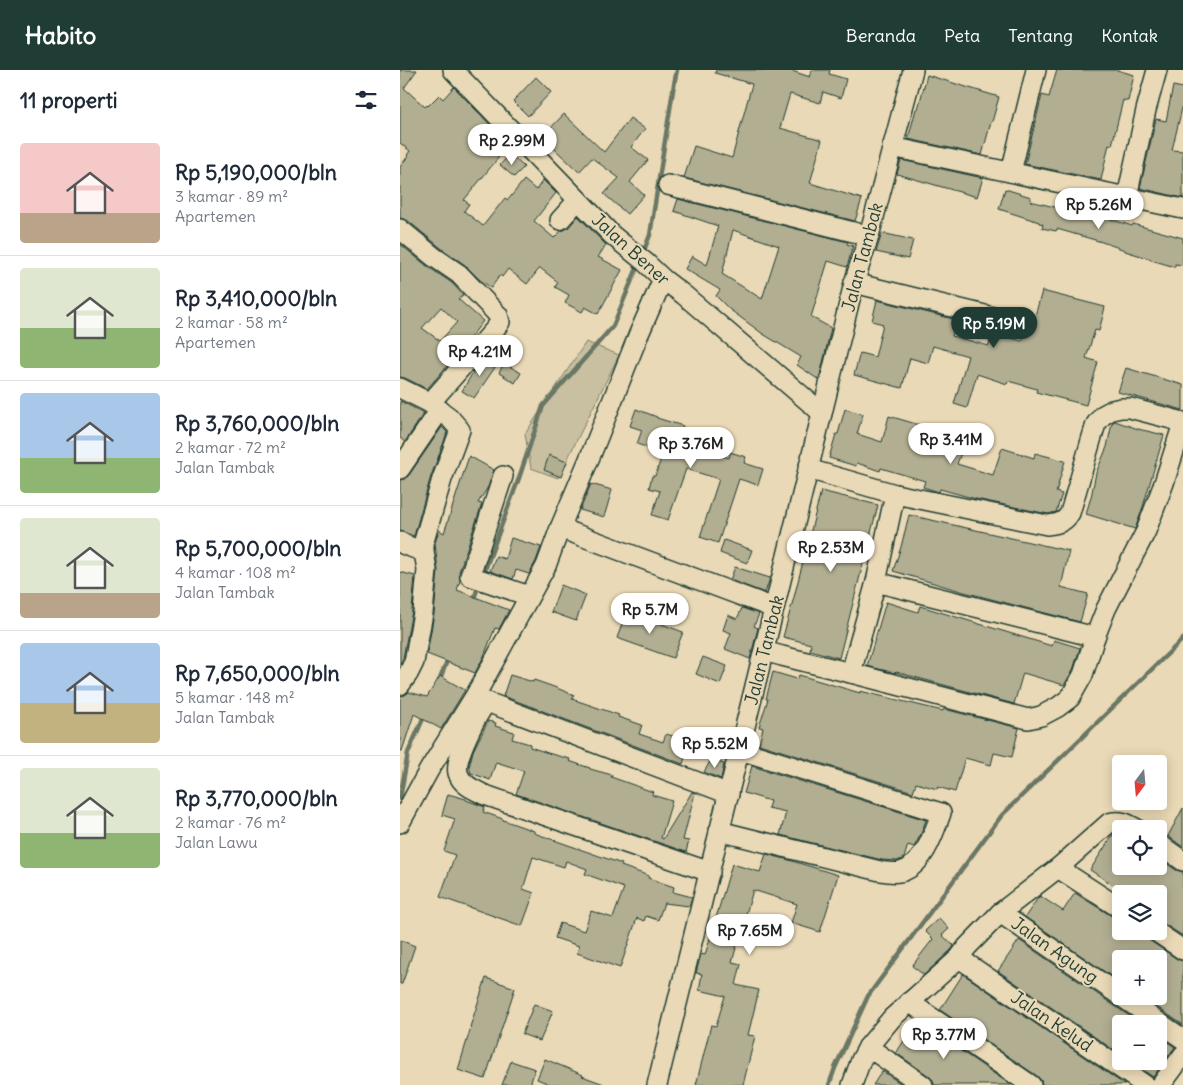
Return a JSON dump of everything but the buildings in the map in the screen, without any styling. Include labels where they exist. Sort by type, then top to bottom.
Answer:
[{"type":"street","name":"Jalan Bener","points":[[453,70],[612,235],[822,413]]},
{"type":"street","name":"Jalan Tambak","points":[[657,1085],[854,283],[912,70]]},
{"type":"street","points":[[1011,172],[1036,70]]},
{"type":"street","points":[[1127,197],[1146,110],[1157,70]]},
{"type":"street","points":[[892,147],[1183,209]]},
{"type":"street","points":[[668,185],[868,236]]},
{"type":"street","points":[[560,220],[578,200]]},
{"type":"street","points":[[400,229],[434,257],[459,274],[498,315],[500,322],[435,407],[400,469]]},
{"type":"street","points":[[401,820],[429,770],[475,696],[546,566],[663,279]]},
{"type":"street","points":[[854,283],[1022,324]]},
{"type":"street","points":[[400,388],[435,407],[449,417],[460,430],[442,479],[424,541],[427,570],[424,612],[414,662],[400,685]]},
{"type":"street","points":[[764,651],[1028,719],[1041,716],[1058,707],[1070,698],[1083,675],[1106,609],[1146,530],[1164,483],[1183,422],[1130,408],[1112,410],[1102,415],[1096,424],[1070,513],[1067,518],[1056,524],[1047,525],[895,494],[808,469]]},
{"type":"street","points":[[503,476],[470,576],[529,596]]},
{"type":"street","points":[[851,672],[876,582],[895,494]]},
{"type":"street","points":[[560,528],[774,608]]},
{"type":"street","points":[[402,547],[424,552]]},
{"type":"street","points":[[876,582],[1095,637]]},
{"type":"street","points":[[710,872],[485,795],[464,783],[458,774],[458,763],[462,747],[487,702],[728,794]]},
{"type":"street","points":[[720,831],[880,871],[901,872],[915,863],[924,854],[941,814],[740,750]]},
{"type":"street","points":[[852,1085],[861,1060],[868,1048],[892,1018],[958,958],[1000,913],[1112,822]]},
{"type":"street","points":[[1167,850],[1183,861]]},
{"type":"street","points":[[1058,868],[1112,903]]},
{"type":"street","name":"Jalan Agung","points":[[1000,913],[1183,1039]]},
{"type":"street","points":[[1167,939],[1183,950]]},
{"type":"street","name":"Jalan Kelud","points":[[958,958],[1145,1085]]},
{"type":"street","points":[[909,1002],[1031,1085]]},
{"type":"street","points":[[868,1048],[923,1085]]},
{"type":"street","points":[[1162,1085],[1183,1055]]},
{"type":"shaded area","points":[[586,342],[619,355],[558,478],[531,468],[525,434]]},
{"type":"waterway","points":[[643,253],[650,235],[677,70]]},
{"type":"waterway","points":[[483,575],[543,406],[613,326],[639,263]]},
{"type":"waterway","points":[[473,601],[479,585]]},
{"type":"waterway","points":[[829,1085],[868,996],[1002,815],[1183,639]]},
{"type":"waterway","points":[[439,681],[448,659]]},
{"type":"waterway","points":[[400,798],[408,753],[425,714]]}]
